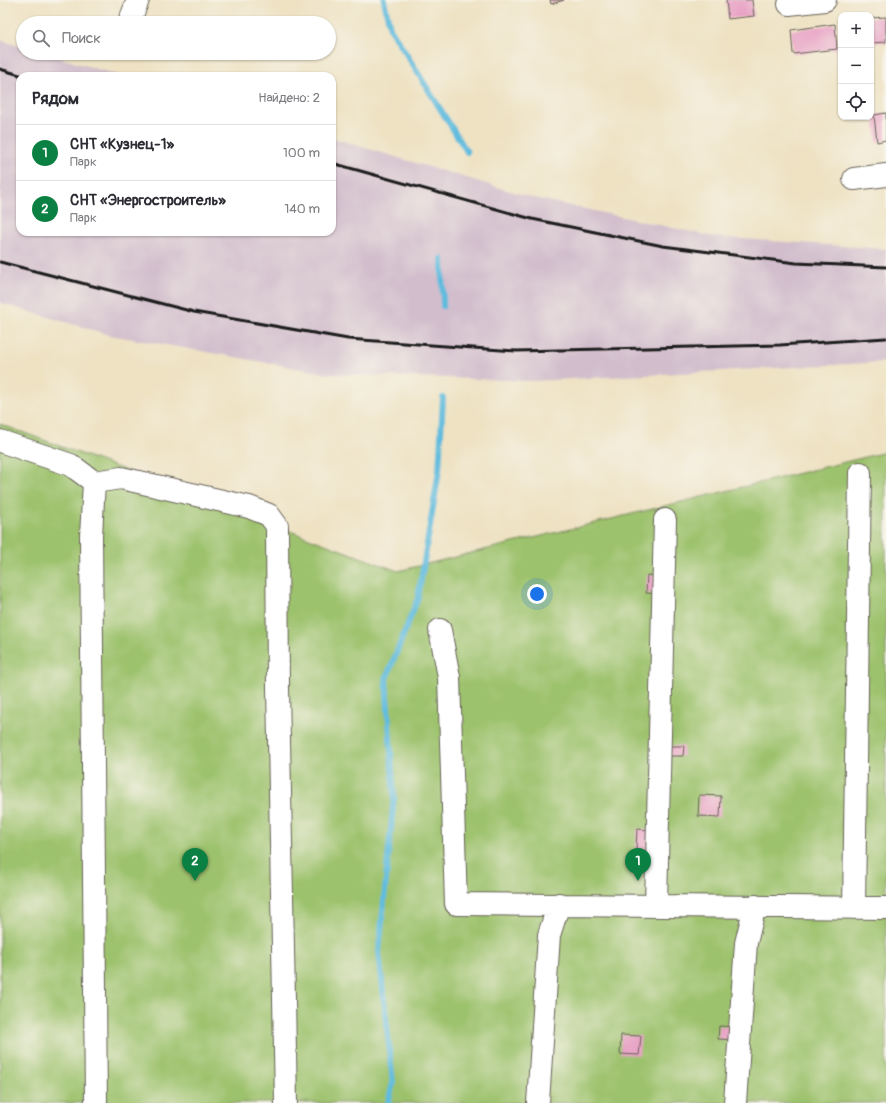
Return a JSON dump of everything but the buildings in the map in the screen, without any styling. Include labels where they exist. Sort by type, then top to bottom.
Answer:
[{"type":"street","points":[[132,16],[138,0]]},
{"type":"street","points":[[789,4],[824,0]]},
{"type":"street","points":[[854,179],[886,175]]},
{"type":"street","points":[[0,441],[71,465],[94,482],[121,478],[249,507],[269,515],[277,526],[278,688],[286,1103]]},
{"type":"street","points":[[854,908],[860,473]]},
{"type":"street","points":[[94,482],[91,544],[96,1103]]},
{"type":"street","points":[[656,905],[666,520]]},
{"type":"street","points":[[440,630],[449,677],[456,904],[886,908]]},
{"type":"street","points":[[538,1103],[549,935],[559,904]]},
{"type":"street","points":[[735,1103],[746,943],[755,906]]},
{"type":"shaded area","points":[[0,40],[16,45],[16,60],[67,60],[107,72],[16,72],[16,236],[336,236],[336,139],[534,198],[715,237],[886,249],[886,362],[534,381],[330,374],[110,335],[0,303]]},
{"type":"green space","points":[[0,424],[398,571],[886,452],[886,1103],[0,1103]]},
{"type":"waterway","points":[[384,0],[390,28],[467,152]]},
{"type":"waterway","points":[[442,259],[443,306]]},
{"type":"waterway","points":[[388,1103],[393,1083],[379,952],[394,797],[386,679],[418,598],[439,471],[443,398]]},
{"type":"railway","points":[[0,69],[16,74]]},
{"type":"railway","points":[[336,164],[532,219],[663,246],[796,263],[886,267]]},
{"type":"railway","points":[[0,262],[194,312],[348,339],[516,351],[780,345],[886,338]]},
{"type":"place","name":"СНТ «Энергостроитель»","points":[[195,881]]},
{"type":"place","name":"СНТ «Кузнец-1»","points":[[638,881]]}]
